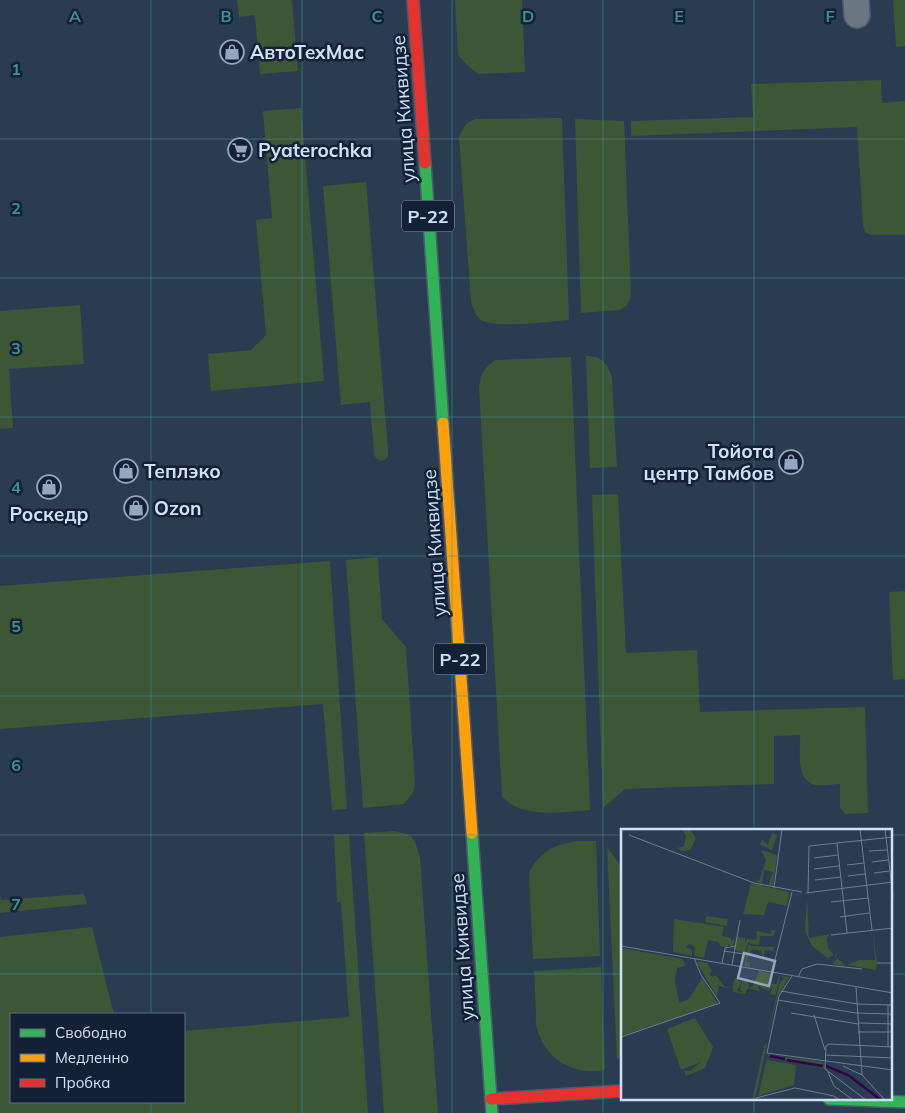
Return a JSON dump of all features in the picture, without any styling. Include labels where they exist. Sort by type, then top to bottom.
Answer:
[{"type":"main road","name":"улица Киквидзе","points":[[413,0],[492,1113]]},
{"type":"main road","points":[[491,1099],[621,1091]]},
{"type":"main road","points":[[854,1100],[905,1102]]},
{"type":"green space","points":[[237,0],[292,0],[298,71],[260,74],[255,15],[239,17]]},
{"type":"green space","points":[[455,0],[522,0],[525,72],[478,74],[467,65],[458,55]]},
{"type":"green space","points":[[893,0],[905,0],[905,46],[896,47]]},
{"type":"green space","points":[[881,80],[882,103],[905,101],[905,235],[871,235],[865,232],[857,127],[631,136],[631,121],[753,117],[751,84]]},
{"type":"green space","points":[[301,108],[324,381],[211,391],[208,354],[251,350],[266,335],[256,220],[272,218],[263,111]]},
{"type":"green space","points":[[562,118],[569,320],[509,324],[487,322],[477,316],[471,302],[459,136],[466,124],[475,119]]},
{"type":"green space","points":[[575,119],[624,121],[631,293],[628,303],[619,310],[581,313]]},
{"type":"green space","points":[[366,182],[388,449],[388,457],[382,461],[374,455],[370,402],[341,405],[323,186]]},
{"type":"green space","points":[[80,305],[84,364],[9,369],[13,428],[0,429],[0,311]]},
{"type":"green space","points":[[586,356],[596,357],[603,361],[612,378],[617,467],[590,468]]},
{"type":"green space","points":[[571,357],[590,810],[545,813],[519,808],[502,797],[479,387],[484,371],[496,360]]},
{"type":"green space","points":[[618,494],[626,653],[697,650],[700,712],[865,707],[868,813],[845,814],[840,807],[840,784],[818,785],[812,784],[807,780],[801,769],[800,735],[774,736],[774,784],[625,789],[603,808],[592,495]]},
{"type":"green space","points":[[378,557],[382,619],[406,647],[415,783],[414,791],[404,804],[363,808],[346,560]]},
{"type":"green space","points":[[330,561],[347,809],[332,810],[323,704],[0,729],[0,586]]},
{"type":"green space","points":[[905,591],[905,679],[893,680],[889,592]]},
{"type":"green space","points":[[394,831],[410,835],[415,842],[420,857],[438,1113],[384,1113],[364,833]]},
{"type":"green space","points":[[349,834],[368,1113],[0,1113],[0,937],[92,927],[114,1013],[10,1013],[10,1103],[185,1103],[185,1031],[349,1017],[341,902],[337,902],[334,835]]},
{"type":"green space","points":[[578,841],[596,841],[600,956],[533,959],[529,873],[538,859],[549,850],[562,844]]},
{"type":"green space","points":[[607,847],[621,867],[621,1055],[617,1060]]},
{"type":"green space","points":[[84,894],[87,904],[0,913],[0,895],[1,900]]},
{"type":"green space","points":[[601,967],[605,1070],[594,1071],[572,1068],[554,1057],[541,1039],[536,1026],[534,971]]},
{"type":"traffic: fast","points":[[425,163],[443,423]]},
{"type":"traffic: fast","points":[[472,833],[492,1113]]},
{"type":"traffic: fast","points":[[854,1100],[905,1102]]},
{"type":"traffic: slow","points":[[443,423],[472,833]]},
{"type":"traffic: jam","points":[[413,0],[425,163]]},
{"type":"traffic: jam","points":[[491,1099],[621,1091]]},
{"type":"place","name":"АвтоТехМас","points":[[232,52]]},
{"type":"place","name":"Pyaterochka","points":[[240,150]]},
{"type":"place","name":"Тойота центр Тамбов","points":[[791,462]]},
{"type":"place","name":"Теплэко","points":[[126,471]]},
{"type":"place","name":"Роскедр","points":[[49,487]]},
{"type":"place","name":"Ozon","points":[[136,508]]}]
